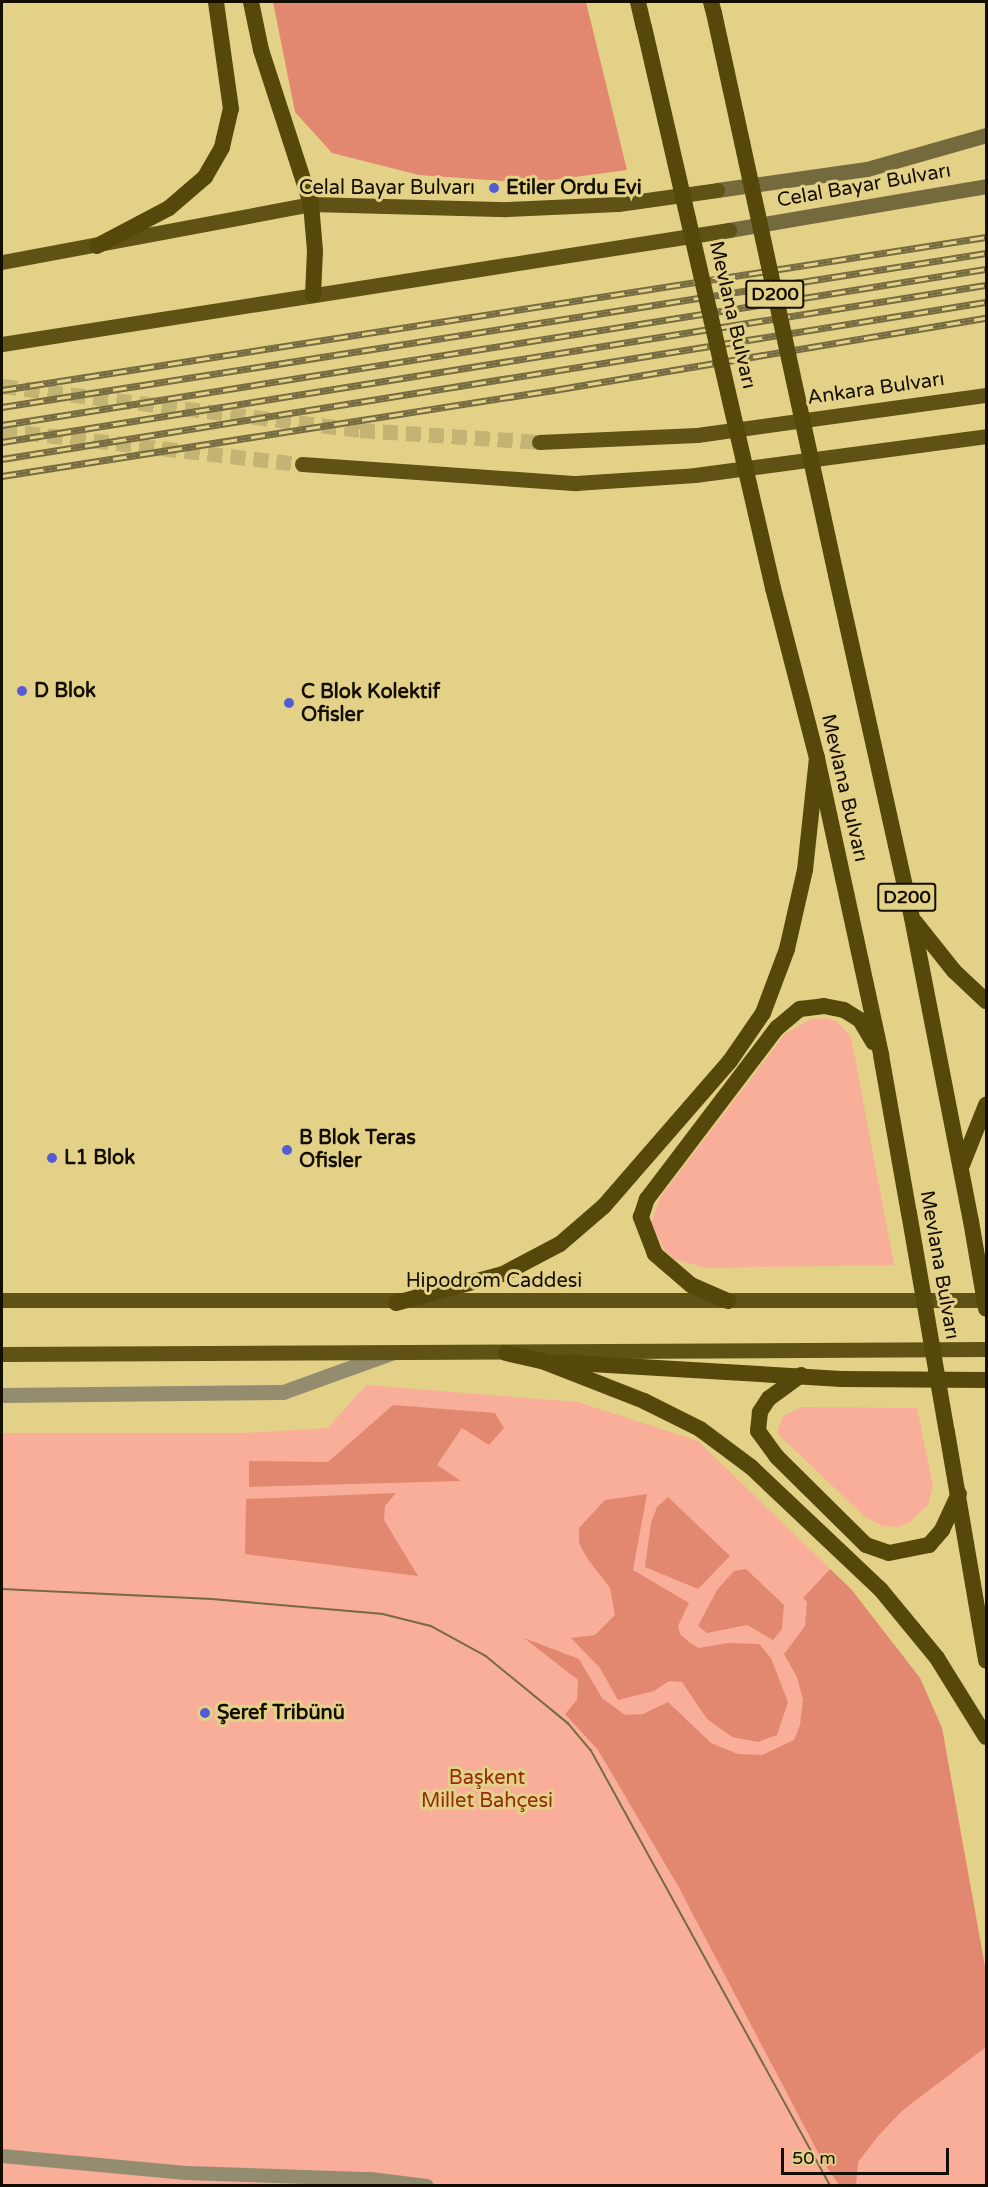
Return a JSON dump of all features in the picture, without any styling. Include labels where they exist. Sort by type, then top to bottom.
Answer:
[{"type":"highway","points":[[97,246],[169,208],[205,177],[222,147],[231,109],[216,2]]},
{"type":"highway","points":[[252,2],[261,50],[311,204],[314,295]]},
{"type":"highway","name":"Mevlana Bulvarı","points":[[638,2],[773,588],[817,758],[881,1055],[987,1661]]},
{"type":"highway","name":"Mevlana Bulvarı","points":[[713,7],[912,918],[962,1166],[987,1309]]},
{"type":"highway","points":[[396,1303],[503,1274],[560,1244],[604,1206],[730,1061],[763,1014],[787,949],[805,870],[817,758]]},
{"type":"highway","points":[[912,918],[954,972],[987,1001]]},
{"type":"highway","points":[[728,1301],[691,1285],[655,1254],[641,1217],[647,1199],[777,1028],[800,1009],[824,1006],[844,1010],[860,1020],[881,1055]]},
{"type":"highway","points":[[962,1166],[980,1114],[987,1105]]},
{"type":"highway","points":[[506,1353],[542,1361],[644,1401],[691,1424],[751,1467],[881,1590],[937,1658],[987,1737]]},
{"type":"highway","points":[[542,1361],[801,1375],[987,1380]]},
{"type":"highway","points":[[801,1375],[768,1398],[760,1412],[758,1431],[777,1457],[866,1545],[889,1554],[929,1545],[942,1530],[959,1494]]},
{"type":"main road","name":"Celal Bayar Bulvarı","points":[[2,262],[97,246],[311,204],[507,209],[618,204],[867,168],[987,135]]},
{"type":"main road","name":"Celal Bayar Bulvarı","points":[[2,344],[729,230],[987,186]]},
{"type":"main road","name":"Ankara Bulvarı","points":[[539,442],[697,435],[987,395]]},
{"type":"main road","points":[[302,464],[576,483],[695,475],[987,436]]},
{"type":"main road","name":"Hipodrom Caddesi","points":[[2,1300],[396,1303],[987,1300]]},
{"type":"main road","points":[[2,1354],[987,1349]]},
{"type":"street","points":[[2,1395],[283,1392],[391,1353]]},
{"type":"street","points":[[2,2156],[186,2173],[370,2179],[427,2186]]},
{"type":"green space","points":[[826,1018],[836,1021],[851,1037],[894,1265],[706,1268],[674,1259],[664,1250],[651,1223],[661,1196],[785,1034],[811,1019]]},
{"type":"green space","name":"Başkent Millet Bahçesi","points":[[366,1385],[578,1402],[698,1441],[851,1589],[920,1678],[942,1728],[986,1974],[986,2185],[2,2186],[2,1433],[244,1433],[328,1428]]},
{"type":"green space","points":[[802,1407],[917,1408],[933,1486],[928,1505],[909,1523],[897,1527],[883,1526],[865,1517],[777,1433],[783,1416]]},
{"type":"shaded area","points":[[273,2],[586,2],[627,170],[530,183],[419,175],[332,153],[295,112]]},
{"type":"shaded area","points":[[393,1405],[495,1413],[504,1428],[489,1445],[462,1428],[437,1465],[461,1481],[249,1487],[249,1461],[328,1462]]},
{"type":"shaded area","points":[[396,1493],[385,1506],[384,1520],[418,1576],[245,1554],[246,1499]]},
{"type":"shaded area","points":[[647,1494],[633,1570],[689,1603],[678,1626],[680,1634],[690,1643],[699,1648],[728,1643],[759,1644],[771,1658],[788,1702],[777,1735],[758,1742],[732,1737],[707,1719],[682,1682],[669,1681],[654,1691],[618,1700],[600,1668],[571,1638],[595,1635],[615,1615],[610,1588],[587,1558],[579,1543],[579,1528],[605,1500]]},
{"type":"shaded area","points":[[668,1497],[730,1556],[698,1589],[645,1567],[651,1523],[657,1507]]},
{"type":"shaded area","points":[[746,1569],[784,1605],[782,1629],[773,1640],[747,1625],[707,1633],[698,1626],[717,1590],[734,1571]]},
{"type":"shaded area","points":[[830,1569],[851,1589],[920,1678],[942,1728],[986,1972],[986,2047],[903,2110],[879,2135],[858,2162],[856,2186],[839,2185],[822,2160],[678,1886],[598,1750],[565,1714],[577,1700],[578,1680],[524,1638],[579,1659],[602,1698],[625,1715],[643,1714],[668,1702],[711,1743],[738,1754],[762,1755],[794,1740],[800,1725],[803,1700],[797,1677],[784,1654],[805,1626],[807,1602],[803,1598]]},
{"type":"tunnel","points":[[2,386],[360,430],[539,442]]},
{"type":"tunnel","points":[[2,430],[302,464]]},
{"type":"tram line","points":[[2,1589],[212,1599],[383,1614],[431,1626],[486,1656],[568,1723],[591,1750],[831,2186]]},
{"type":"railway","points":[[2,390],[986,237]]},
{"type":"railway","points":[[2,407],[986,253]]},
{"type":"railway","points":[[2,425],[986,269]]},
{"type":"railway","points":[[2,442],[986,285]]},
{"type":"railway","points":[[2,459],[986,302]]},
{"type":"railway","points":[[2,476],[560,389],[986,318]]},
{"type":"place","name":"Etiler Ordu Evi","points":[[494,188]]},
{"type":"place","name":"D Blok","points":[[22,691]]},
{"type":"place","name":"C Blok Kolektif Ofisler","points":[[289,703]]},
{"type":"place","name":"B Blok Teras Ofisler","points":[[287,1150]]},
{"type":"place","name":"L1 Blok","points":[[52,1158]]},
{"type":"place","name":"Şeref Tribünü","points":[[205,1713]]}]
